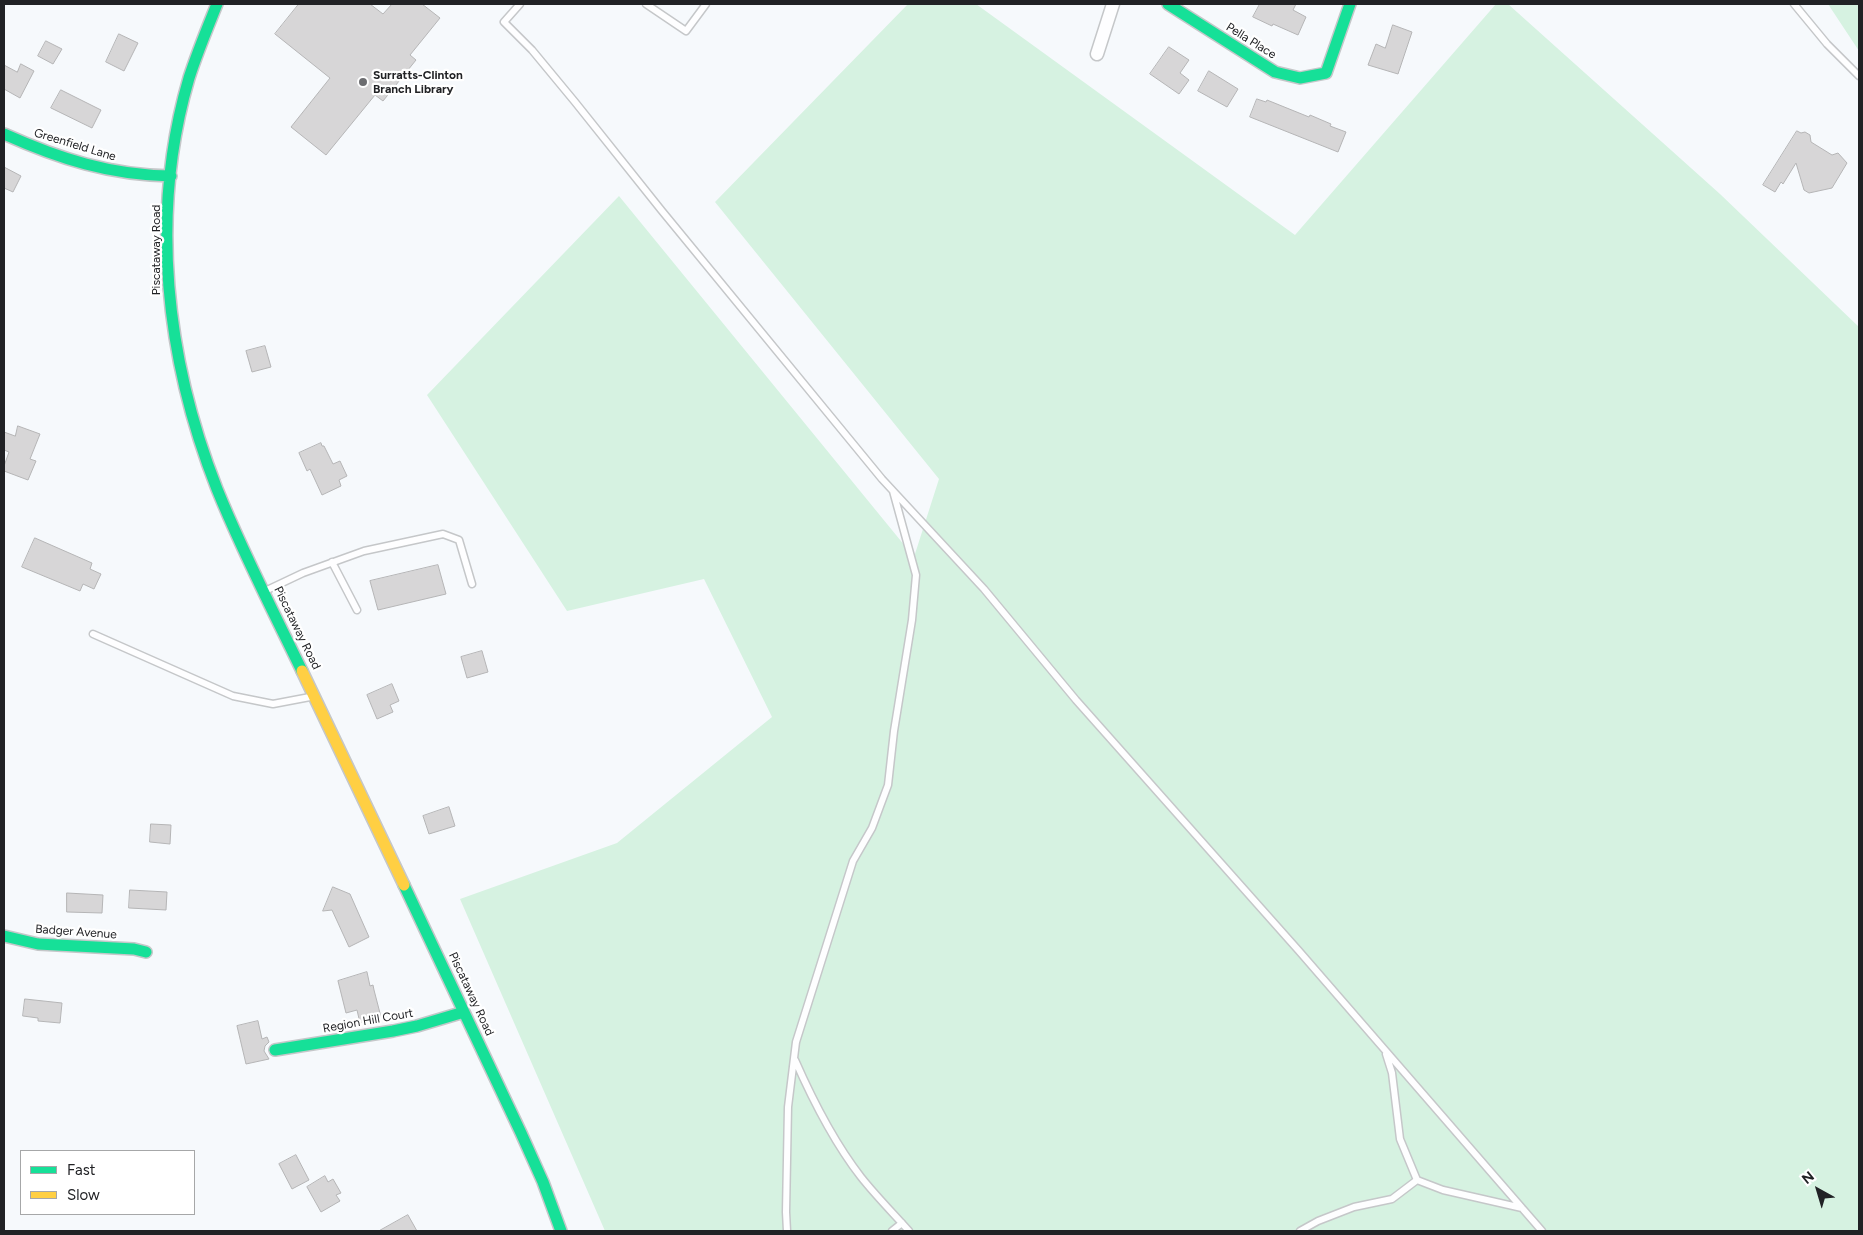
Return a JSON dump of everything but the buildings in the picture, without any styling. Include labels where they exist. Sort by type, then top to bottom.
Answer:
[{"type":"main road","name":"Piscataway Road","points":[[216,4],[184,98],[177,132],[168,213],[168,288],[179,365],[188,404],[208,464],[249,561],[464,1012],[537,1171],[561,1231]]},
{"type":"main road","name":"Pella Place","points":[[1168,4],[1275,72],[1298,79],[1326,73],[1350,4]]},
{"type":"main road","name":"Greenfield Lane","points":[[4,134],[50,154],[104,171],[140,176],[171,176]]},
{"type":"main road","name":"Badger Avenue","points":[[4,936],[38,944],[134,949],[146,952]]},
{"type":"main road","name":"Region Hill Court","points":[[276,1050],[418,1026],[464,1012]]},
{"type":"street","points":[[1096,54],[1113,4]]},
{"type":"lane","points":[[520,4],[504,22],[532,50],[576,102],[668,219],[893,490],[984,589],[1076,700],[1299,951],[1542,1231]]},
{"type":"lane","points":[[646,4],[686,31],[706,4]]},
{"type":"lane","points":[[1794,4],[1827,44],[1859,76]]},
{"type":"lane","points":[[787,1231],[788,1107],[796,1042],[853,861],[872,828],[888,786],[894,731],[912,620],[916,575],[893,490]]},
{"type":"lane","points":[[264,591],[303,573],[364,551],[443,534],[459,540],[472,584]]},
{"type":"lane","points":[[332,562],[357,610]]},
{"type":"lane","points":[[93,634],[232,696],[273,704],[314,696]]},
{"type":"lane","points":[[1384,1051],[1392,1073],[1400,1139],[1417,1180],[1444,1190],[1522,1208]]},
{"type":"lane","points":[[794,1059],[811,1096],[839,1146],[861,1177],[909,1231]]},
{"type":"lane","points":[[1300,1231],[1318,1221],[1354,1208],[1392,1199],[1417,1180]]},
{"type":"lane","points":[[892,1231],[902,1223]]},
{"type":"green space","points":[[908,4],[976,4],[1295,235],[1496,4],[1508,4],[1720,194],[1859,327],[1859,1231],[605,1231],[460,899],[617,843],[772,717],[704,579],[567,611],[427,395],[619,196],[914,557],[939,479],[715,202]]},
{"type":"green space","points":[[1828,4],[1859,4],[1859,51]]},
{"type":"traffic: fast","points":[[217,4],[189,78],[177,129],[169,181],[167,234],[169,286],[175,338],[185,389],[217,489],[247,558],[302,671]]},
{"type":"traffic: fast","points":[[1168,4],[1275,72],[1300,78],[1326,73],[1350,4]]},
{"type":"traffic: fast","points":[[4,134],[45,151],[86,164],[127,173],[171,176]]},
{"type":"traffic: fast","points":[[404,885],[521,1133],[543,1182],[561,1231]]},
{"type":"traffic: fast","points":[[4,936],[38,944],[134,949],[146,952]]},
{"type":"traffic: fast","points":[[275,1050],[393,1031],[464,1012]]},
{"type":"traffic: slow","points":[[302,671],[404,885]]},
{"type":"place","name":"Surratts-Clinton Branch Library","points":[[363,82]]}]
